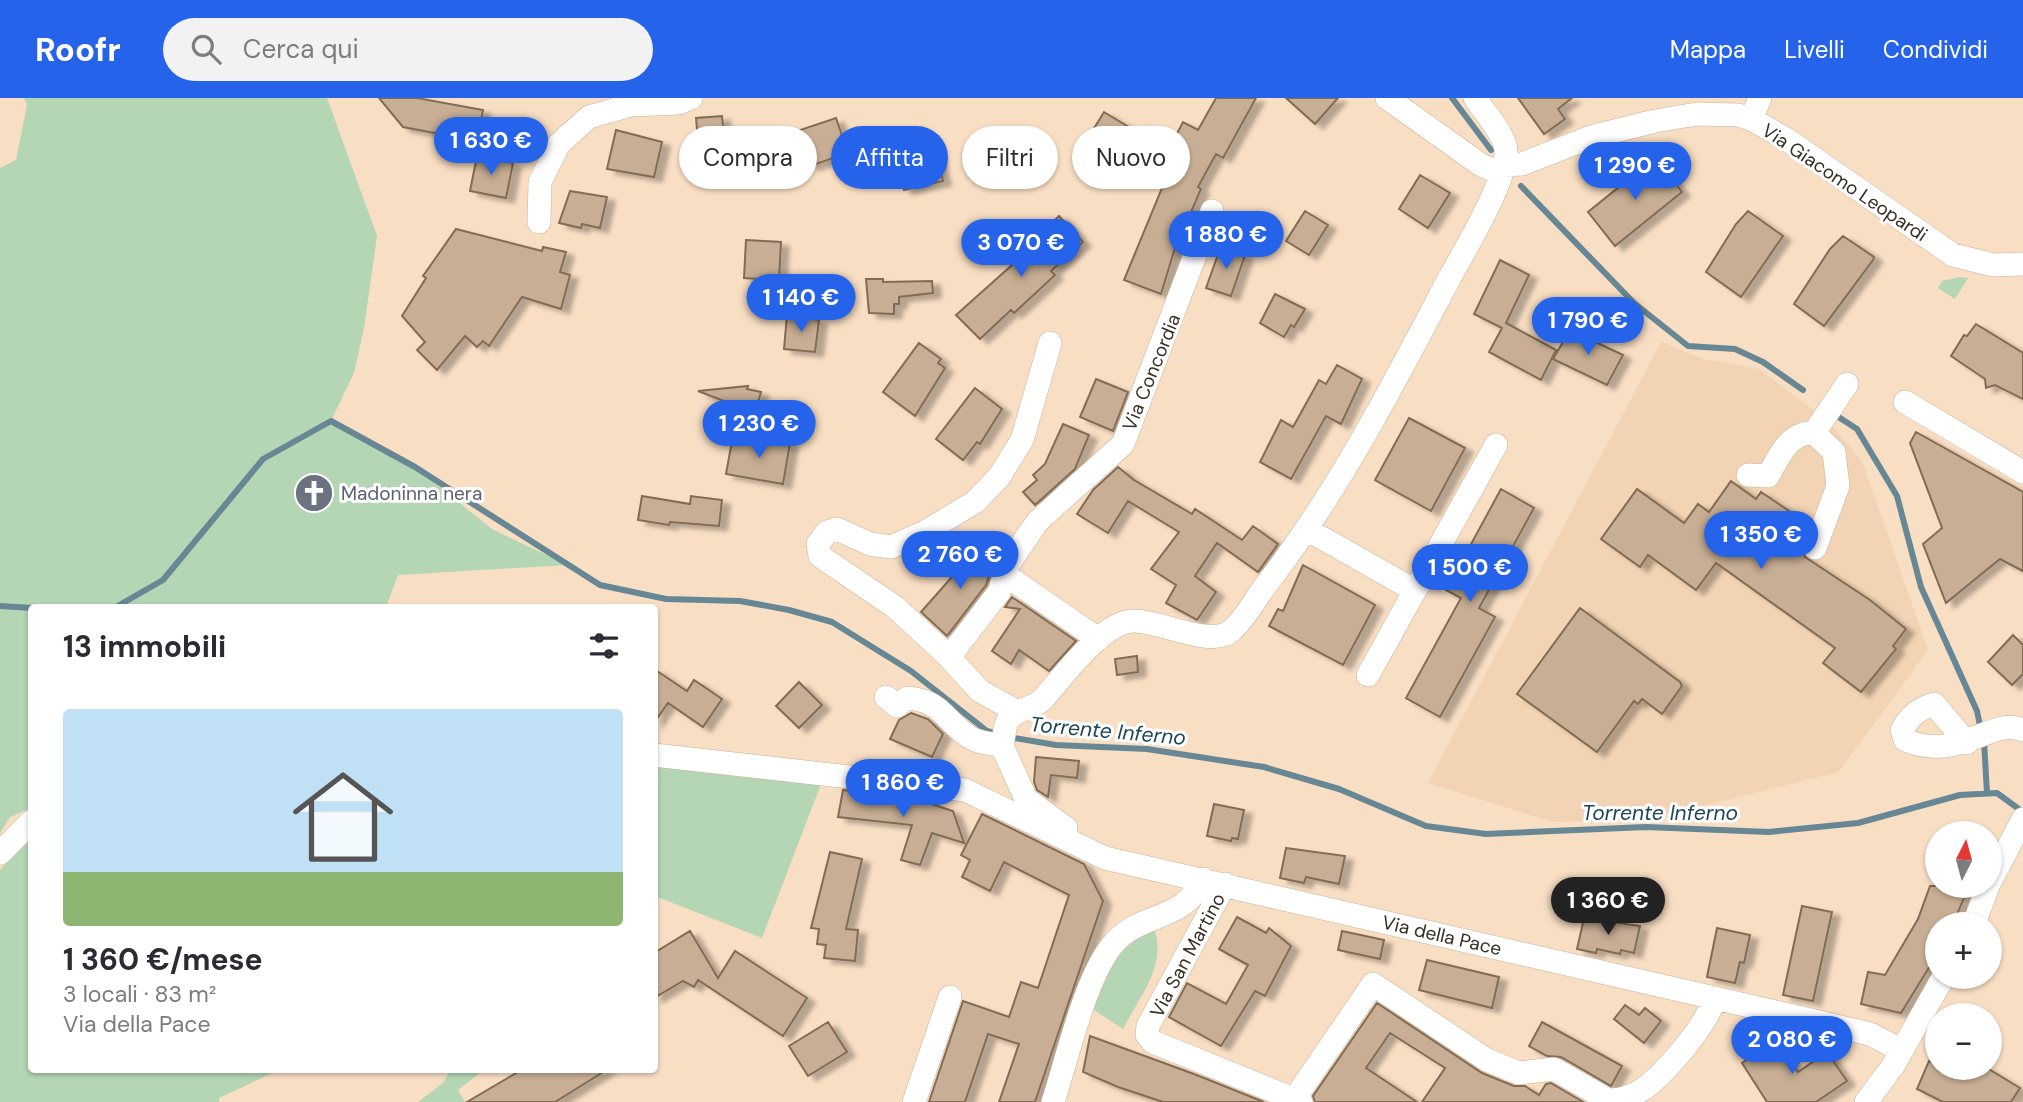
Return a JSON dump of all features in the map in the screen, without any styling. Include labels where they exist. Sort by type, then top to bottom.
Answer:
[{"type":"street","points":[[539,222],[540,182],[559,144],[589,117],[631,105],[679,103],[691,98]]},
{"type":"street","points":[[1387,98],[1481,165],[1502,169]]},
{"type":"street","points":[[886,697],[897,706],[907,698],[923,699],[936,706],[971,738],[1007,730],[1038,705],[1098,639],[1131,621],[1213,636],[1229,632],[1308,530],[1395,382],[1470,239],[1502,169],[1504,143],[1475,98]]},
{"type":"street","name":"Via Giacomo Leopardi","points":[[1502,169],[1522,164],[1591,136],[1655,121],[1756,108],[1786,139],[1943,249],[1979,262],[2023,264]]},
{"type":"street","name":"Via Concordia","points":[[949,657],[977,624],[1007,576],[1008,565],[1037,522],[1123,444],[1212,211]]},
{"type":"street","points":[[1050,343],[1022,440],[999,477],[975,502],[953,517],[891,547],[870,544],[837,529],[827,532],[818,544],[820,556],[895,607],[949,657],[980,691],[1007,730],[1026,799],[1069,830],[1083,845]]},
{"type":"street","points":[[1814,433],[1847,384]]},
{"type":"street","points":[[1905,402],[2023,472]]},
{"type":"street","points":[[1748,475],[1768,476],[1787,443],[1804,432],[1814,433],[1834,452],[1838,486],[1815,548]]},
{"type":"street","points":[[1368,675],[1496,445]]},
{"type":"street","points":[[1308,530],[1414,590]]},
{"type":"street","points":[[1007,576],[1098,639]]},
{"type":"street","points":[[1971,741],[1998,728],[2023,730]]},
{"type":"street","name":"Via San Martino","points":[[658,755],[965,790],[1105,858],[1214,881],[1148,1026],[1147,1034],[1153,1042],[1181,1055],[1298,1100],[1373,984],[1487,1060],[1519,1073],[1539,1073],[1554,1069],[1608,1100],[1616,1100],[1648,1086],[1710,1014],[1714,999]]},
{"type":"street","points":[[0,853],[28,825]]},
{"type":"street","points":[[2002,858],[2018,827]]},
{"type":"street","points":[[1053,1102],[1104,956],[1119,938],[1134,927],[1186,905],[1214,881]]},
{"type":"street","name":"Via della Pace","points":[[1214,881],[1870,1034],[1902,1050]]},
{"type":"street","points":[[1866,1102],[1902,1050],[1937,989]]},
{"type":"street","points":[[914,1102],[950,997]]},
{"type":"shaded area","points":[[1661,342],[1703,359],[1759,369],[1828,421],[1862,461],[1928,650],[1839,772],[1683,811],[1613,820],[1553,822],[1428,783]]},
{"type":"green space","points":[[24,98],[327,98],[377,236],[364,328],[354,373],[331,421],[415,467],[492,529],[567,565],[398,575],[387,604],[28,604],[28,809],[10,817],[0,833],[0,168],[16,160],[27,105]]},
{"type":"green space","points":[[1968,278],[1955,299],[1938,288],[1942,281]]},
{"type":"green space","points":[[658,767],[821,784],[762,938],[658,897]]},
{"type":"green space","points":[[28,838],[28,1073],[272,1073],[219,1098],[219,1102],[0,1102],[0,870]]},
{"type":"green space","points":[[1150,920],[1156,934],[1156,962],[1123,1029],[1094,1010],[1102,960]]},
{"type":"green space","points":[[449,1073],[480,1073],[458,1090],[465,1102],[418,1102],[443,1083]]},
{"type":"building","points":[[379,98],[417,98],[483,110],[477,141],[403,127]]},
{"type":"building","points":[[1216,98],[1256,98],[1223,158],[1216,154],[1198,187],[1201,189],[1174,251],[1161,294],[1124,280],[1162,189],[1190,189],[1190,126],[1181,126],[1183,122],[1198,130]]},
{"type":"building","points":[[1286,98],[1338,98],[1315,124]]},
{"type":"building","points":[[1518,98],[1572,98],[1558,109],[1565,119],[1544,134]]},
{"type":"building","points":[[1104,112],[1127,126],[1095,126]]},
{"type":"building","points":[[722,116],[723,126],[697,126],[696,118]]},
{"type":"building","points":[[836,118],[839,126],[831,126],[831,159],[817,164],[817,126],[812,126]]},
{"type":"building","points":[[616,130],[662,142],[654,177],[607,169]]},
{"type":"building","points":[[477,156],[513,163],[506,198],[470,191]]},
{"type":"building","points":[[1655,158],[1682,192],[1615,246],[1588,212]]},
{"type":"building","points":[[1420,175],[1450,193],[1428,228],[1399,209]]},
{"type":"building","points":[[570,191],[607,197],[600,228],[582,224],[581,228],[559,223]]},
{"type":"building","points":[[1305,211],[1328,225],[1309,255],[1286,241]]},
{"type":"building","points":[[1748,211],[1783,236],[1741,297],[1706,272],[1736,224]]},
{"type":"building","points":[[1059,216],[1083,242],[1051,271],[1055,275],[1014,313],[1011,310],[980,339],[956,315],[1031,248],[1029,245]]},
{"type":"building","points":[[456,229],[542,251],[543,247],[566,252],[560,272],[570,275],[561,309],[522,297],[489,346],[483,341],[477,347],[465,336],[437,370],[417,350],[425,342],[402,316],[426,278],[423,276]]},
{"type":"building","points":[[1843,236],[1874,257],[1824,326],[1794,304],[1830,249]]},
{"type":"building","points":[[746,240],[781,242],[779,280],[744,278]]},
{"type":"building","points":[[1221,246],[1245,255],[1231,296],[1206,288]]},
{"type":"building","points":[[1500,260],[1529,275],[1506,323],[1556,350],[1541,380],[1489,352],[1502,328],[1474,314]]},
{"type":"building","points":[[866,279],[883,279],[883,282],[932,281],[933,293],[899,297],[899,304],[894,304],[894,314],[869,313]]},
{"type":"building","points":[[1275,294],[1305,309],[1284,337],[1260,323]]},
{"type":"building","points":[[787,315],[819,320],[815,352],[784,349]]},
{"type":"building","points":[[1976,324],[2023,353],[2023,399],[1995,385],[1986,388],[1985,379],[1951,356],[1964,335],[1967,336]]},
{"type":"building","points":[[1570,330],[1623,355],[1607,385],[1553,359]]},
{"type":"building","points":[[919,343],[941,359],[938,363],[945,368],[915,416],[883,392]]},
{"type":"building","points":[[1337,365],[1362,379],[1341,424],[1326,416],[1291,479],[1260,462],[1281,420],[1293,427],[1319,380],[1326,384]]},
{"type":"building","points":[[1096,379],[1128,392],[1113,431],[1080,417]]},
{"type":"building","points":[[748,386],[747,389],[761,392],[755,413],[698,391]]},
{"type":"building","points":[[975,388],[1002,409],[980,444],[977,442],[963,460],[936,439]]},
{"type":"building","points":[[1409,418],[1465,448],[1431,511],[1375,480]]},
{"type":"building","points":[[1063,424],[1089,435],[1075,469],[1035,505],[1023,492],[1037,480],[1033,475],[1045,464]]},
{"type":"building","points":[[1916,432],[2023,492],[2023,571],[2000,559],[1946,603],[1923,544],[1942,528],[1910,443]]},
{"type":"building","points":[[744,436],[790,443],[783,484],[726,474],[732,441],[743,443]]},
{"type":"building","points":[[1118,467],[1134,480],[1192,514],[1195,509],[1242,540],[1253,526],[1278,544],[1258,572],[1217,543],[1195,576],[1216,592],[1197,620],[1166,603],[1176,585],[1151,569],[1179,532],[1128,501],[1108,533],[1077,514],[1093,490]]},
{"type":"building","points":[[1731,481],[1756,499],[1761,492],[1789,511],[1785,516],[1791,520],[1781,535],[1801,550],[1805,557],[1870,600],[1906,629],[1893,646],[1896,649],[1861,692],[1823,663],[1835,648],[1716,563],[1696,590],[1648,555],[1640,567],[1601,539],[1637,489],[1684,523],[1698,504],[1709,512]]},
{"type":"building","points":[[1501,489],[1534,508],[1479,608],[1495,617],[1440,717],[1406,698],[1461,598],[1446,590]]},
{"type":"building","points":[[642,496],[690,504],[691,496],[722,500],[719,526],[670,522],[669,525],[638,520]]},
{"type":"building","points":[[980,545],[995,559],[986,585],[947,636],[921,612]]},
{"type":"building","points":[[1303,565],[1375,605],[1343,665],[1269,626],[1278,609],[1283,611]]},
{"type":"building","points":[[1012,597],[1076,641],[1049,671],[1019,650],[1011,664],[992,651],[1020,609],[1005,607]]},
{"type":"building","points":[[1580,608],[1682,686],[1662,714],[1642,699],[1638,704],[1634,701],[1597,752],[1517,694]]},
{"type":"building","points":[[2013,635],[2023,645],[2023,674],[2012,685],[1988,662]]},
{"type":"building","points":[[1137,656],[1138,672],[1117,675],[1115,659]]},
{"type":"building","points":[[658,672],[687,691],[694,680],[722,699],[703,727],[668,703],[658,717]]},
{"type":"building","points":[[799,682],[822,705],[799,728],[776,706]]},
{"type":"building","points":[[911,713],[928,719],[943,734],[932,757],[890,739],[899,720]]},
{"type":"building","points":[[1036,757],[1079,761],[1077,778],[1051,775],[1048,797],[1037,790],[1034,782]]},
{"type":"building","points":[[843,790],[913,798],[953,811],[964,843],[932,833],[920,865],[901,860],[912,825],[838,817]]},
{"type":"building","points":[[1214,804],[1244,810],[1238,839],[1232,838],[1231,841],[1207,836]]},
{"type":"building","points":[[982,814],[1084,864],[1103,901],[1035,1102],[999,1102],[1019,1044],[988,1034],[965,1102],[929,1102],[963,1001],[1009,1017],[1021,982],[1038,988],[1069,895],[1004,862],[990,891],[962,877],[970,860],[961,855]]},
{"type":"building","points":[[1286,848],[1345,856],[1339,884],[1306,877],[1304,883],[1280,878]]},
{"type":"building","points":[[830,852],[862,859],[846,929],[858,930],[855,961],[824,958],[826,945],[817,944],[819,929],[811,928]]},
{"type":"building","points":[[1926,898],[1964,898],[1958,912],[1925,912],[1925,974],[1901,1013],[1861,1004],[1868,972],[1885,975],[1918,919]]},
{"type":"building","points":[[1802,906],[1832,912],[1813,1001],[1783,995]]},
{"type":"building","points":[[1237,917],[1266,933],[1269,928],[1291,946],[1265,996],[1255,991],[1221,1046],[1169,1017],[1187,983],[1226,1004],[1248,965],[1219,949]]},
{"type":"building","points":[[1584,918],[1640,926],[1634,953],[1621,950],[1620,954],[1597,949],[1596,953],[1577,949]]},
{"type":"building","points":[[1717,928],[1750,935],[1744,963],[1740,962],[1735,983],[1707,977]]},
{"type":"building","points":[[690,931],[718,978],[735,951],[807,998],[783,1036],[698,980],[694,987],[683,981],[658,996],[658,951]]},
{"type":"building","points":[[1342,931],[1384,940],[1380,959],[1338,950]]},
{"type":"building","points":[[1427,960],[1499,977],[1492,1008],[1419,990]]},
{"type":"building","points":[[1377,1003],[1482,1073],[1514,1086],[1525,1086],[1539,1095],[1546,1084],[1551,1083],[1583,1102],[1422,1102],[1445,1068],[1390,1033],[1366,1068],[1417,1102],[1315,1102],[1313,1096]]},
{"type":"building","points":[[1625,1005],[1639,1015],[1645,1008],[1661,1021],[1644,1043],[1614,1019]]},
{"type":"building","points":[[828,1022],[847,1052],[808,1076],[789,1046]]},
{"type":"building","points":[[1542,1022],[1622,1066],[1611,1086],[1561,1057],[1547,1056],[1529,1046]]},
{"type":"building","points":[[1090,1036],[1264,1102],[1163,1102],[1118,1087],[1083,1072]]},
{"type":"building","points":[[1775,1040],[1798,1072],[1827,1052],[1847,1081],[1816,1102],[1767,1102],[1742,1063]]},
{"type":"building","points":[[1925,1070],[1925,1080],[2002,1080],[2002,1077],[2020,1088],[2011,1102],[1943,1102],[1917,1089]]},
{"type":"building","points":[[516,1073],[602,1073],[555,1102],[467,1102]]},
{"type":"waterway","points":[[1452,98],[1491,150]]},
{"type":"waterway","points":[[1521,186],[1634,303],[1688,346],[1735,349],[1763,362],[1803,390]]},
{"type":"waterway","points":[[1840,418],[1857,429],[1897,496],[1921,587],[1977,711],[1981,730]]},
{"type":"waterway","name":"Torrente Inferno","points":[[121,604],[163,580],[263,459],[331,421],[415,467],[600,585],[666,599],[740,601],[789,610],[832,622],[911,671],[987,731],[998,734]]},
{"type":"waterway","name":"Torrente Inferno","points":[[0,606],[28,608]]},
{"type":"waterway","name":"Torrente Inferno","points":[[1008,737],[1056,745],[1147,749],[1264,767],[1339,789],[1426,826],[1486,834],[1646,827],[1769,832],[1858,823],[1960,795],[1997,793],[2023,812]]},
{"type":"waterway","points":[[1984,741],[1987,793]]},
{"type":"place","name":"Madoninna nera","points":[[314,493]]}]
